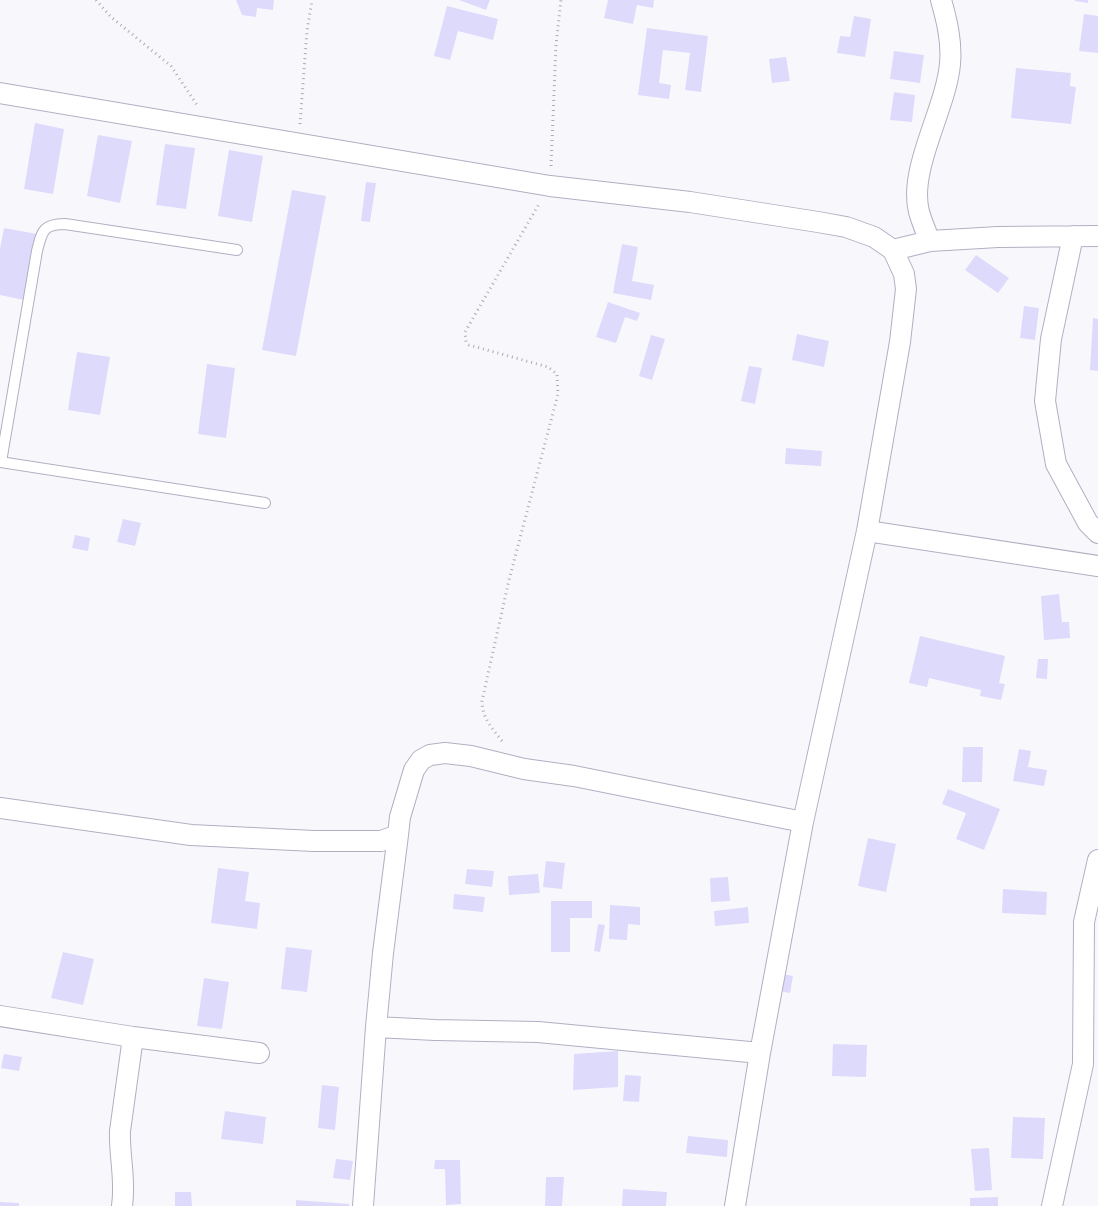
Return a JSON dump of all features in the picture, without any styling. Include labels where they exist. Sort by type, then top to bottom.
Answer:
[{"type":"street","points":[[930,241],[919,212],[917,196],[920,170],[942,100],[950,64],[950,33],[942,0]]},
{"type":"street","points":[[0,93],[550,186],[690,202],[827,223],[846,227],[874,237],[893,250],[904,274],[906,289],[905,312],[867,532],[803,822],[760,1053],[736,1206]]},
{"type":"street","points":[[1073,236],[1051,339],[1045,401],[1056,464],[1088,523],[1098,533]]},
{"type":"street","points":[[893,250],[930,241],[998,237],[1098,236]]},
{"type":"street","points":[[867,532],[1098,566]]},
{"type":"street","points":[[363,1206],[383,953],[400,817],[414,770],[422,760],[430,755],[471,756],[803,822]]},
{"type":"street","points":[[0,808],[191,835],[381,841],[398,835]]},
{"type":"street","points":[[1052,1206],[1083,1064],[1084,922],[1098,860]]},
{"type":"street","points":[[0,1016],[133,1037],[259,1053]]},
{"type":"street","points":[[376,1027],[538,1032],[760,1053]]},
{"type":"street","points":[[122,1206],[124,1191],[120,1131],[133,1037]]},
{"type":"lane","points":[[237,250],[65,224],[47,226],[37,250],[0,462],[265,503]]},
{"type":"path","points":[[96,0],[111,17],[171,66],[212,130]]},
{"type":"path","points":[[298,144],[307,31],[312,0]]},
{"type":"path","points":[[524,768],[484,717],[482,701],[506,590],[558,394],[557,374],[548,367],[469,345],[466,342],[464,332],[550,186],[556,45],[561,0]]},
{"type":"building","points":[[236,0],[274,0],[273,10],[257,8],[256,17],[242,15]]},
{"type":"building","points":[[459,0],[490,0],[486,10]]},
{"type":"building","points":[[608,0],[654,0],[653,8],[637,5],[633,24],[604,18]]},
{"type":"building","points":[[1088,0],[1088,3],[1075,1]]},
{"type":"building","points":[[447,6],[498,19],[493,40],[458,31],[450,60],[434,56]]},
{"type":"building","points":[[1084,14],[1098,16],[1098,53],[1079,51]]},
{"type":"building","points":[[854,16],[871,19],[865,57],[837,53],[840,36],[850,37]]},
{"type":"building","points":[[647,28],[708,36],[701,92],[685,90],[690,53],[663,50],[659,83],[671,85],[669,99],[638,95]]},
{"type":"building","points":[[894,51],[924,55],[920,83],[890,79]]},
{"type":"building","points":[[786,57],[790,81],[772,83],[769,59]]},
{"type":"building","points":[[1016,68],[1071,73],[1070,86],[1076,87],[1071,124],[1011,118]]},
{"type":"building","points":[[894,92],[915,95],[912,122],[890,120]]},
{"type":"building","points":[[35,123],[64,129],[53,194],[24,189]]},
{"type":"building","points":[[98,135],[132,141],[120,203],[87,196]]},
{"type":"building","points":[[165,144],[195,148],[186,209],[156,205]]},
{"type":"building","points":[[229,150],[263,156],[252,222],[218,216]]},
{"type":"building","points":[[366,182],[376,183],[370,222],[361,221]]},
{"type":"building","points":[[292,190],[326,196],[296,356],[262,350]]},
{"type":"building","points":[[4,228],[37,234],[24,300],[0,295],[0,249]]},
{"type":"building","points":[[622,244],[638,247],[632,281],[654,285],[651,300],[613,293]]},
{"type":"building","points":[[976,255],[1009,278],[998,293],[965,270]]},
{"type":"building","points":[[608,302],[640,313],[637,321],[625,317],[616,343],[596,337]]},
{"type":"building","points":[[1024,306],[1039,308],[1035,340],[1020,338]]},
{"type":"building","points":[[1093,318],[1098,319],[1098,371],[1090,370]]},
{"type":"building","points":[[797,334],[829,341],[824,367],[792,360]]},
{"type":"building","points":[[651,335],[665,339],[652,380],[639,376]]},
{"type":"building","points":[[77,352],[110,357],[100,415],[68,410]]},
{"type":"building","points":[[207,364],[235,368],[226,438],[198,434]]},
{"type":"building","points":[[749,366],[762,368],[755,404],[741,401]]},
{"type":"building","points":[[786,448],[822,451],[821,466],[785,464]]},
{"type":"building","points":[[123,519],[141,523],[135,546],[117,542]]},
{"type":"building","points":[[75,535],[90,538],[88,551],[72,548]]},
{"type":"building","points":[[1059,594],[1062,622],[1069,622],[1070,638],[1044,640],[1041,596]]},
{"type":"building","points":[[920,636],[1005,656],[999,683],[1005,684],[1001,700],[980,696],[981,690],[929,678],[927,687],[909,683]]},
{"type":"building","points":[[1038,659],[1048,659],[1047,679],[1036,678]]},
{"type":"building","points":[[963,747],[983,747],[982,782],[962,782]]},
{"type":"building","points":[[1019,749],[1031,751],[1028,767],[1047,770],[1044,786],[1013,781]]},
{"type":"building","points":[[948,789],[1000,809],[984,850],[956,839],[966,813],[942,804]]},
{"type":"building","points":[[868,838],[896,844],[886,892],[858,886]]},
{"type":"building","points":[[546,861],[565,863],[562,889],[543,887]]},
{"type":"building","points":[[218,868],[249,872],[245,901],[260,903],[257,929],[211,923]]},
{"type":"building","points":[[467,869],[494,871],[492,887],[465,884]]},
{"type":"building","points":[[538,874],[540,893],[509,895],[508,876]]},
{"type":"building","points":[[728,877],[730,901],[711,902],[710,878]]},
{"type":"building","points":[[1003,889],[1047,892],[1046,915],[1002,913]]},
{"type":"building","points":[[454,894],[485,897],[483,912],[453,909]]},
{"type":"building","points":[[551,901],[592,901],[592,918],[570,918],[570,952],[551,952]]},
{"type":"building","points":[[610,905],[640,907],[640,925],[628,924],[627,940],[609,939]]},
{"type":"building","points":[[748,907],[749,923],[715,926],[714,911]]},
{"type":"building","points":[[598,924],[605,925],[600,952],[594,951]]},
{"type":"building","points":[[286,947],[312,950],[307,992],[281,989]]},
{"type":"building","points":[[63,952],[94,959],[83,1005],[51,998]]},
{"type":"building","points":[[783,974],[793,976],[790,993],[780,991]]},
{"type":"building","points":[[204,978],[229,982],[222,1029],[197,1026]]},
{"type":"building","points":[[833,1044],[867,1045],[866,1077],[832,1076]]},
{"type":"building","points":[[618,1051],[618,1087],[573,1090],[574,1054]]},
{"type":"building","points":[[4,1054],[22,1057],[19,1071],[1,1068]]},
{"type":"building","points":[[625,1075],[641,1076],[639,1102],[623,1101]]},
{"type":"building","points":[[322,1085],[339,1087],[335,1130],[318,1128]]},
{"type":"building","points":[[225,1111],[266,1117],[263,1144],[221,1139]]},
{"type":"building","points":[[1013,1117],[1045,1118],[1043,1159],[1011,1158]]},
{"type":"building","points":[[688,1136],[728,1140],[727,1157],[686,1153]]},
{"type":"building","points":[[989,1148],[992,1190],[975,1191],[971,1149]]},
{"type":"building","points":[[336,1159],[353,1161],[350,1180],[333,1178]]},
{"type":"building","points":[[435,1160],[460,1160],[461,1204],[446,1205],[445,1169],[434,1169]]},
{"type":"building","points":[[546,1177],[564,1177],[562,1206],[545,1206]]},
{"type":"building","points":[[623,1189],[667,1192],[666,1206],[622,1206]]},
{"type":"building","points":[[175,1192],[191,1192],[192,1206],[175,1206]]},
{"type":"building","points":[[998,1197],[998,1206],[970,1206],[970,1198]]},
{"type":"building","points":[[296,1200],[349,1204],[349,1206],[296,1206]]},
{"type":"building","points":[[0,1202],[19,1203],[19,1206],[0,1206]]}]
